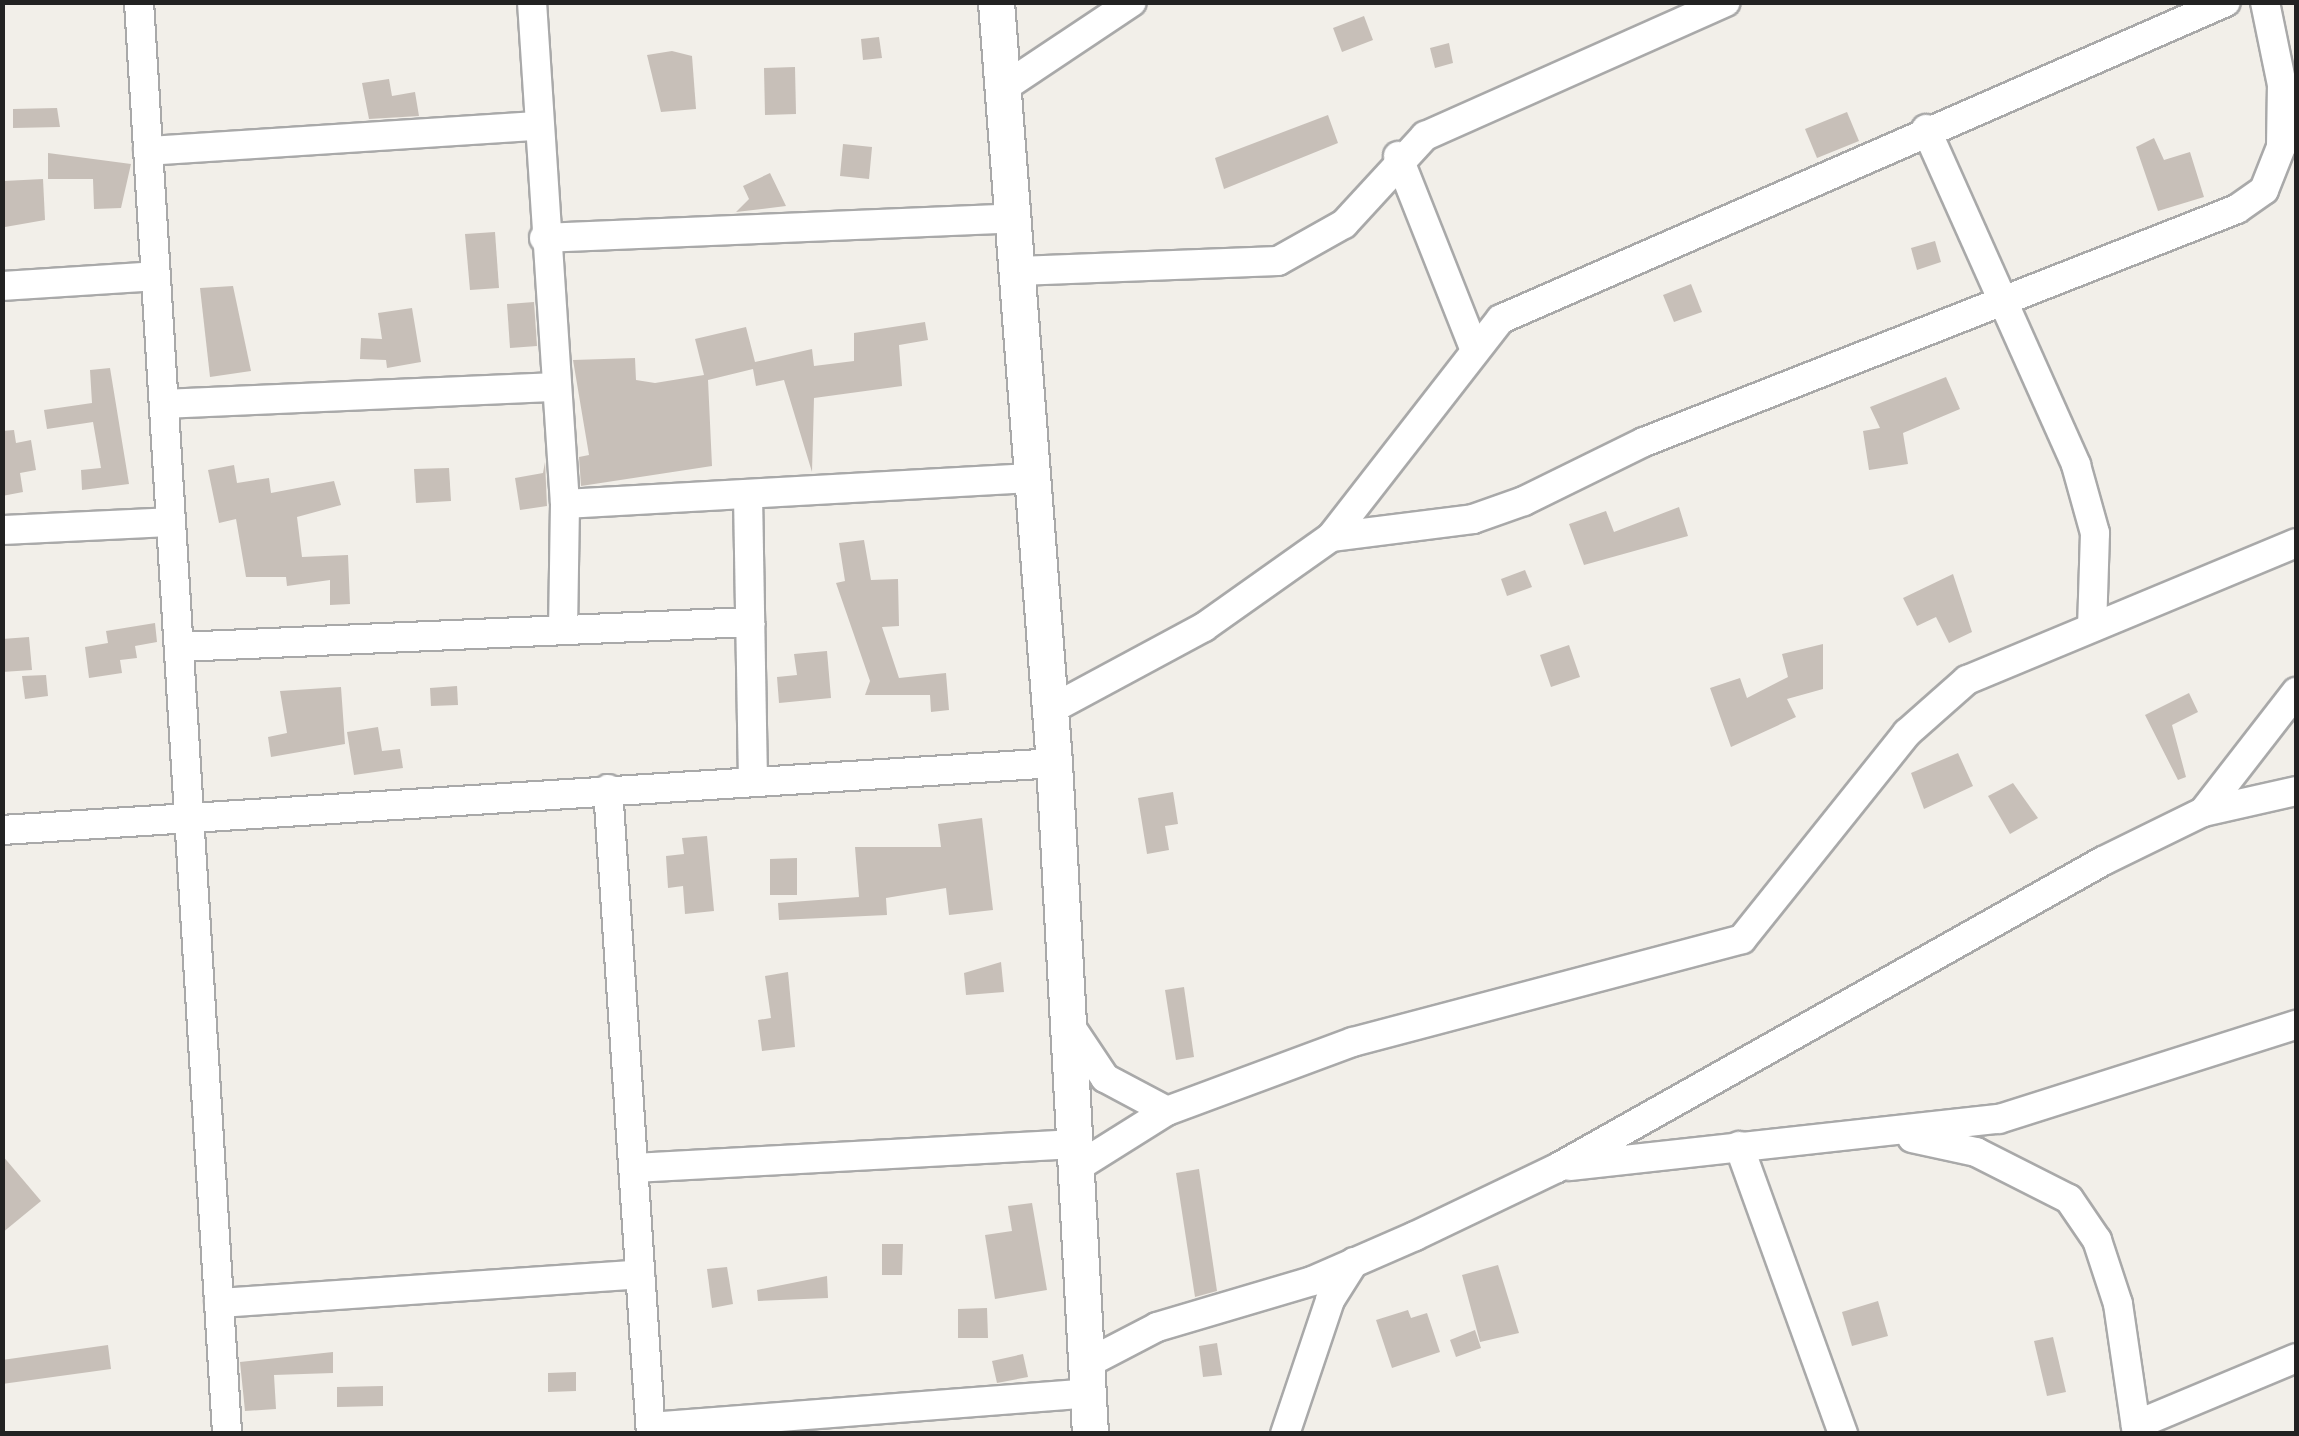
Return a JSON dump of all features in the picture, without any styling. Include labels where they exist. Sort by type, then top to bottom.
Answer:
[{"type":"street","points":[[139,2],[228,1434]]},
{"type":"street","points":[[532,2],[544,238],[565,504],[563,630]]},
{"type":"street","points":[[996,2],[1006,86],[1030,478],[1054,763],[1061,1010],[1076,1156],[1090,1434]]},
{"type":"street","points":[[1006,86],[1132,2]]},
{"type":"street","points":[[1018,270],[1278,261],[1344,224],[1398,156],[1726,2]]},
{"type":"street","points":[[1050,710],[1204,628],[1331,537],[1473,345],[1501,320],[1926,130],[2226,2]]},
{"type":"street","points":[[1331,537],[1473,518],[1524,501],[1644,442],[2005,301],[2264,190],[2281,146],[2282,85],[2265,2]]},
{"type":"street","points":[[148,151],[538,126]]},
{"type":"street","points":[[1926,130],[2005,301],[2090,516],[2092,627]]},
{"type":"street","points":[[1398,156],[1473,345]]},
{"type":"street","points":[[544,238],[1014,218]]},
{"type":"street","points":[[2,286],[156,276]]},
{"type":"street","points":[[166,404],[554,387]]},
{"type":"street","points":[[565,504],[1030,478]]},
{"type":"street","points":[[748,494],[753,779]]},
{"type":"street","points":[[2,530],[171,522]]},
{"type":"street","points":[[634,1168],[1076,1156],[1167,1111],[1479,1002],[1742,939],[1907,733],[1967,680],[2296,542]]},
{"type":"street","points":[[179,647],[750,622]]},
{"type":"street","points":[[2204,812],[2296,692]]},
{"type":"street","points":[[2,830],[753,779],[1054,763]]},
{"type":"street","points":[[608,789],[651,1430],[871,1421],[1087,1378],[1157,1327],[1354,1262],[1557,1168],[1951,939],[2204,812],[2296,791]]},
{"type":"street","points":[[1061,1010],[1105,1078],[1167,1111]]},
{"type":"street","points":[[1557,1168],[1739,1146],[1891,1134],[1999,1119],[2296,1024]]},
{"type":"street","points":[[1891,1134],[1976,1152],[2069,1199],[2096,1240],[2118,1304],[2136,1429],[2296,1358]]},
{"type":"street","points":[[1739,1146],[1843,1434]]},
{"type":"street","points":[[1285,1434],[1330,1300],[1354,1262]]},
{"type":"street","points":[[220,1303],[640,1274]]},
{"type":"building","points":[[1364,16],[1373,40],[1342,52],[1333,28]]},
{"type":"building","points":[[879,37],[882,58],[863,60],[861,39]]},
{"type":"building","points":[[1449,43],[1453,63],[1435,68],[1430,48]]},
{"type":"building","points":[[672,51],[692,56],[696,109],[661,112],[647,55]]},
{"type":"building","points":[[795,67],[796,114],[765,115],[764,68]]},
{"type":"building","points":[[389,79],[392,96],[415,92],[419,116],[369,119],[362,83]]},
{"type":"building","points":[[57,108],[60,127],[13,128],[13,109]]},
{"type":"building","points":[[1847,112],[1859,141],[1817,158],[1805,129]]},
{"type":"building","points":[[1328,115],[1338,143],[1224,189],[1215,158]]},
{"type":"building","points":[[2154,138],[2164,160],[2190,152],[2204,197],[2158,211],[2136,147]]},
{"type":"building","points":[[843,144],[872,147],[869,179],[840,176]]},
{"type":"building","points":[[48,153],[131,164],[121,208],[94,209],[93,179],[48,179]]},
{"type":"building","points":[[770,173],[786,206],[736,212],[749,199],[743,186]]},
{"type":"building","points":[[43,179],[45,220],[5,227],[4,181]]},
{"type":"building","points":[[495,232],[499,288],[470,290],[465,234]]},
{"type":"building","points":[[1935,241],[1941,262],[1917,270],[1911,248]]},
{"type":"building","points":[[1691,284],[1702,312],[1674,322],[1663,295]]},
{"type":"building","points":[[233,286],[251,371],[210,377],[200,288]]},
{"type":"building","points":[[534,302],[537,346],[510,348],[507,304]]},
{"type":"building","points":[[412,308],[421,362],[387,368],[386,360],[360,359],[361,338],[382,339],[378,313]]},
{"type":"building","points":[[925,322],[928,340],[899,345],[902,386],[814,398],[812,472],[784,380],[756,386],[753,369],[708,380],[712,466],[581,486],[579,457],[589,455],[573,360],[635,358],[636,380],[655,383],[704,375],[695,339],[746,327],[755,362],[812,349],[814,366],[854,361],[854,333]]},
{"type":"building","points":[[110,368],[129,484],[82,490],[81,470],[101,468],[93,422],[47,429],[44,410],[92,403],[90,370]]},
{"type":"building","points":[[1946,377],[1960,409],[1903,433],[1908,464],[1869,470],[1863,431],[1880,428],[1870,407]]},
{"type":"building","points":[[14,430],[16,443],[31,440],[36,470],[20,473],[23,492],[2,496],[2,431]]},
{"type":"building","points":[[545,462],[547,506],[520,510],[515,478],[543,473]]},
{"type":"building","points":[[234,465],[237,483],[269,478],[271,493],[334,481],[341,505],[297,517],[302,557],[348,555],[350,604],[330,605],[330,580],[287,586],[286,577],[246,577],[236,519],[219,523],[208,470]]},
{"type":"building","points":[[449,468],[451,501],[416,503],[414,469]]},
{"type":"building","points":[[1679,507],[1688,536],[1584,565],[1569,524],[1606,511],[1614,532]]},
{"type":"building","points":[[864,540],[871,580],[898,579],[899,626],[882,627],[899,678],[946,673],[949,710],[931,712],[930,695],[865,695],[870,681],[836,583],[845,581],[839,543]]},
{"type":"building","points":[[1525,570],[1532,587],[1507,596],[1501,579]]},
{"type":"building","points":[[1953,574],[1972,632],[1949,643],[1936,617],[1917,626],[1903,598]]},
{"type":"building","points":[[155,623],[157,642],[135,646],[137,658],[120,660],[122,673],[89,678],[85,647],[108,643],[106,631]]},
{"type":"building","points":[[29,637],[32,670],[2,672],[2,639]]},
{"type":"building","points":[[1823,644],[1823,689],[1787,699],[1796,717],[1731,747],[1710,688],[1740,678],[1747,698],[1788,677],[1782,654]]},
{"type":"building","points":[[1569,645],[1580,677],[1551,687],[1540,655]]},
{"type":"building","points":[[827,651],[831,698],[779,703],[777,677],[797,675],[794,654]]},
{"type":"building","points":[[46,675],[48,696],[25,699],[22,676]]},
{"type":"building","points":[[457,686],[458,705],[431,706],[430,688]]},
{"type":"building","points":[[341,687],[345,744],[271,757],[268,737],[287,733],[280,691]]},
{"type":"building","points":[[2189,693],[2198,712],[2172,725],[2186,777],[2178,780],[2145,715]]},
{"type":"building","points":[[378,727],[382,751],[400,749],[403,768],[354,775],[347,732]]},
{"type":"building","points":[[1958,753],[1973,786],[1924,809],[1911,773]]},
{"type":"building","points":[[2013,783],[2038,818],[2010,834],[1988,796]]},
{"type":"building","points":[[1173,792],[1178,824],[1165,826],[1169,850],[1147,854],[1138,798]]},
{"type":"building","points":[[982,818],[993,910],[949,915],[946,888],[886,898],[887,915],[779,920],[778,903],[859,897],[855,847],[941,847],[938,824]]},
{"type":"building","points":[[707,836],[714,911],[685,914],[683,886],[668,888],[666,856],[684,854],[682,838]]},
{"type":"building","points":[[797,858],[797,895],[770,895],[770,859]]},
{"type":"building","points":[[1001,962],[1004,992],[966,995],[964,973]]},
{"type":"building","points":[[788,972],[795,1047],[762,1051],[758,1020],[771,1018],[765,976]]},
{"type":"building","points":[[1184,987],[1194,1057],[1176,1060],[1165,990]]},
{"type":"building","points":[[2,1155],[41,1201],[2,1233]]},
{"type":"building","points":[[1199,1169],[1217,1291],[1195,1297],[1176,1173]]},
{"type":"building","points":[[1032,1203],[1047,1290],[995,1299],[985,1235],[1012,1231],[1008,1206]]},
{"type":"building","points":[[882,1244],[903,1244],[902,1275],[882,1275]]},
{"type":"building","points":[[1498,1265],[1519,1333],[1480,1342],[1462,1275]]},
{"type":"building","points":[[727,1267],[733,1304],[712,1308],[707,1269]]},
{"type":"building","points":[[827,1276],[828,1298],[758,1301],[757,1290]]},
{"type":"building","points":[[1878,1301],[1888,1336],[1852,1346],[1842,1312]]},
{"type":"building","points":[[987,1308],[988,1338],[958,1338],[958,1309]]},
{"type":"building","points":[[1408,1310],[1411,1318],[1427,1313],[1440,1352],[1392,1368],[1376,1320]]},
{"type":"building","points":[[1475,1330],[1481,1348],[1456,1357],[1450,1340]]},
{"type":"building","points":[[2053,1337],[2066,1392],[2047,1396],[2034,1341]]},
{"type":"building","points":[[1217,1343],[1222,1375],[1203,1377],[1199,1346]]},
{"type":"building","points":[[108,1345],[111,1369],[2,1384],[2,1360]]},
{"type":"building","points":[[333,1352],[333,1373],[274,1375],[276,1409],[245,1411],[240,1362]]},
{"type":"building","points":[[1023,1354],[1028,1377],[997,1383],[992,1361]]},
{"type":"building","points":[[576,1372],[576,1391],[548,1392],[548,1373]]},
{"type":"building","points":[[383,1386],[383,1406],[337,1407],[337,1387]]}]
